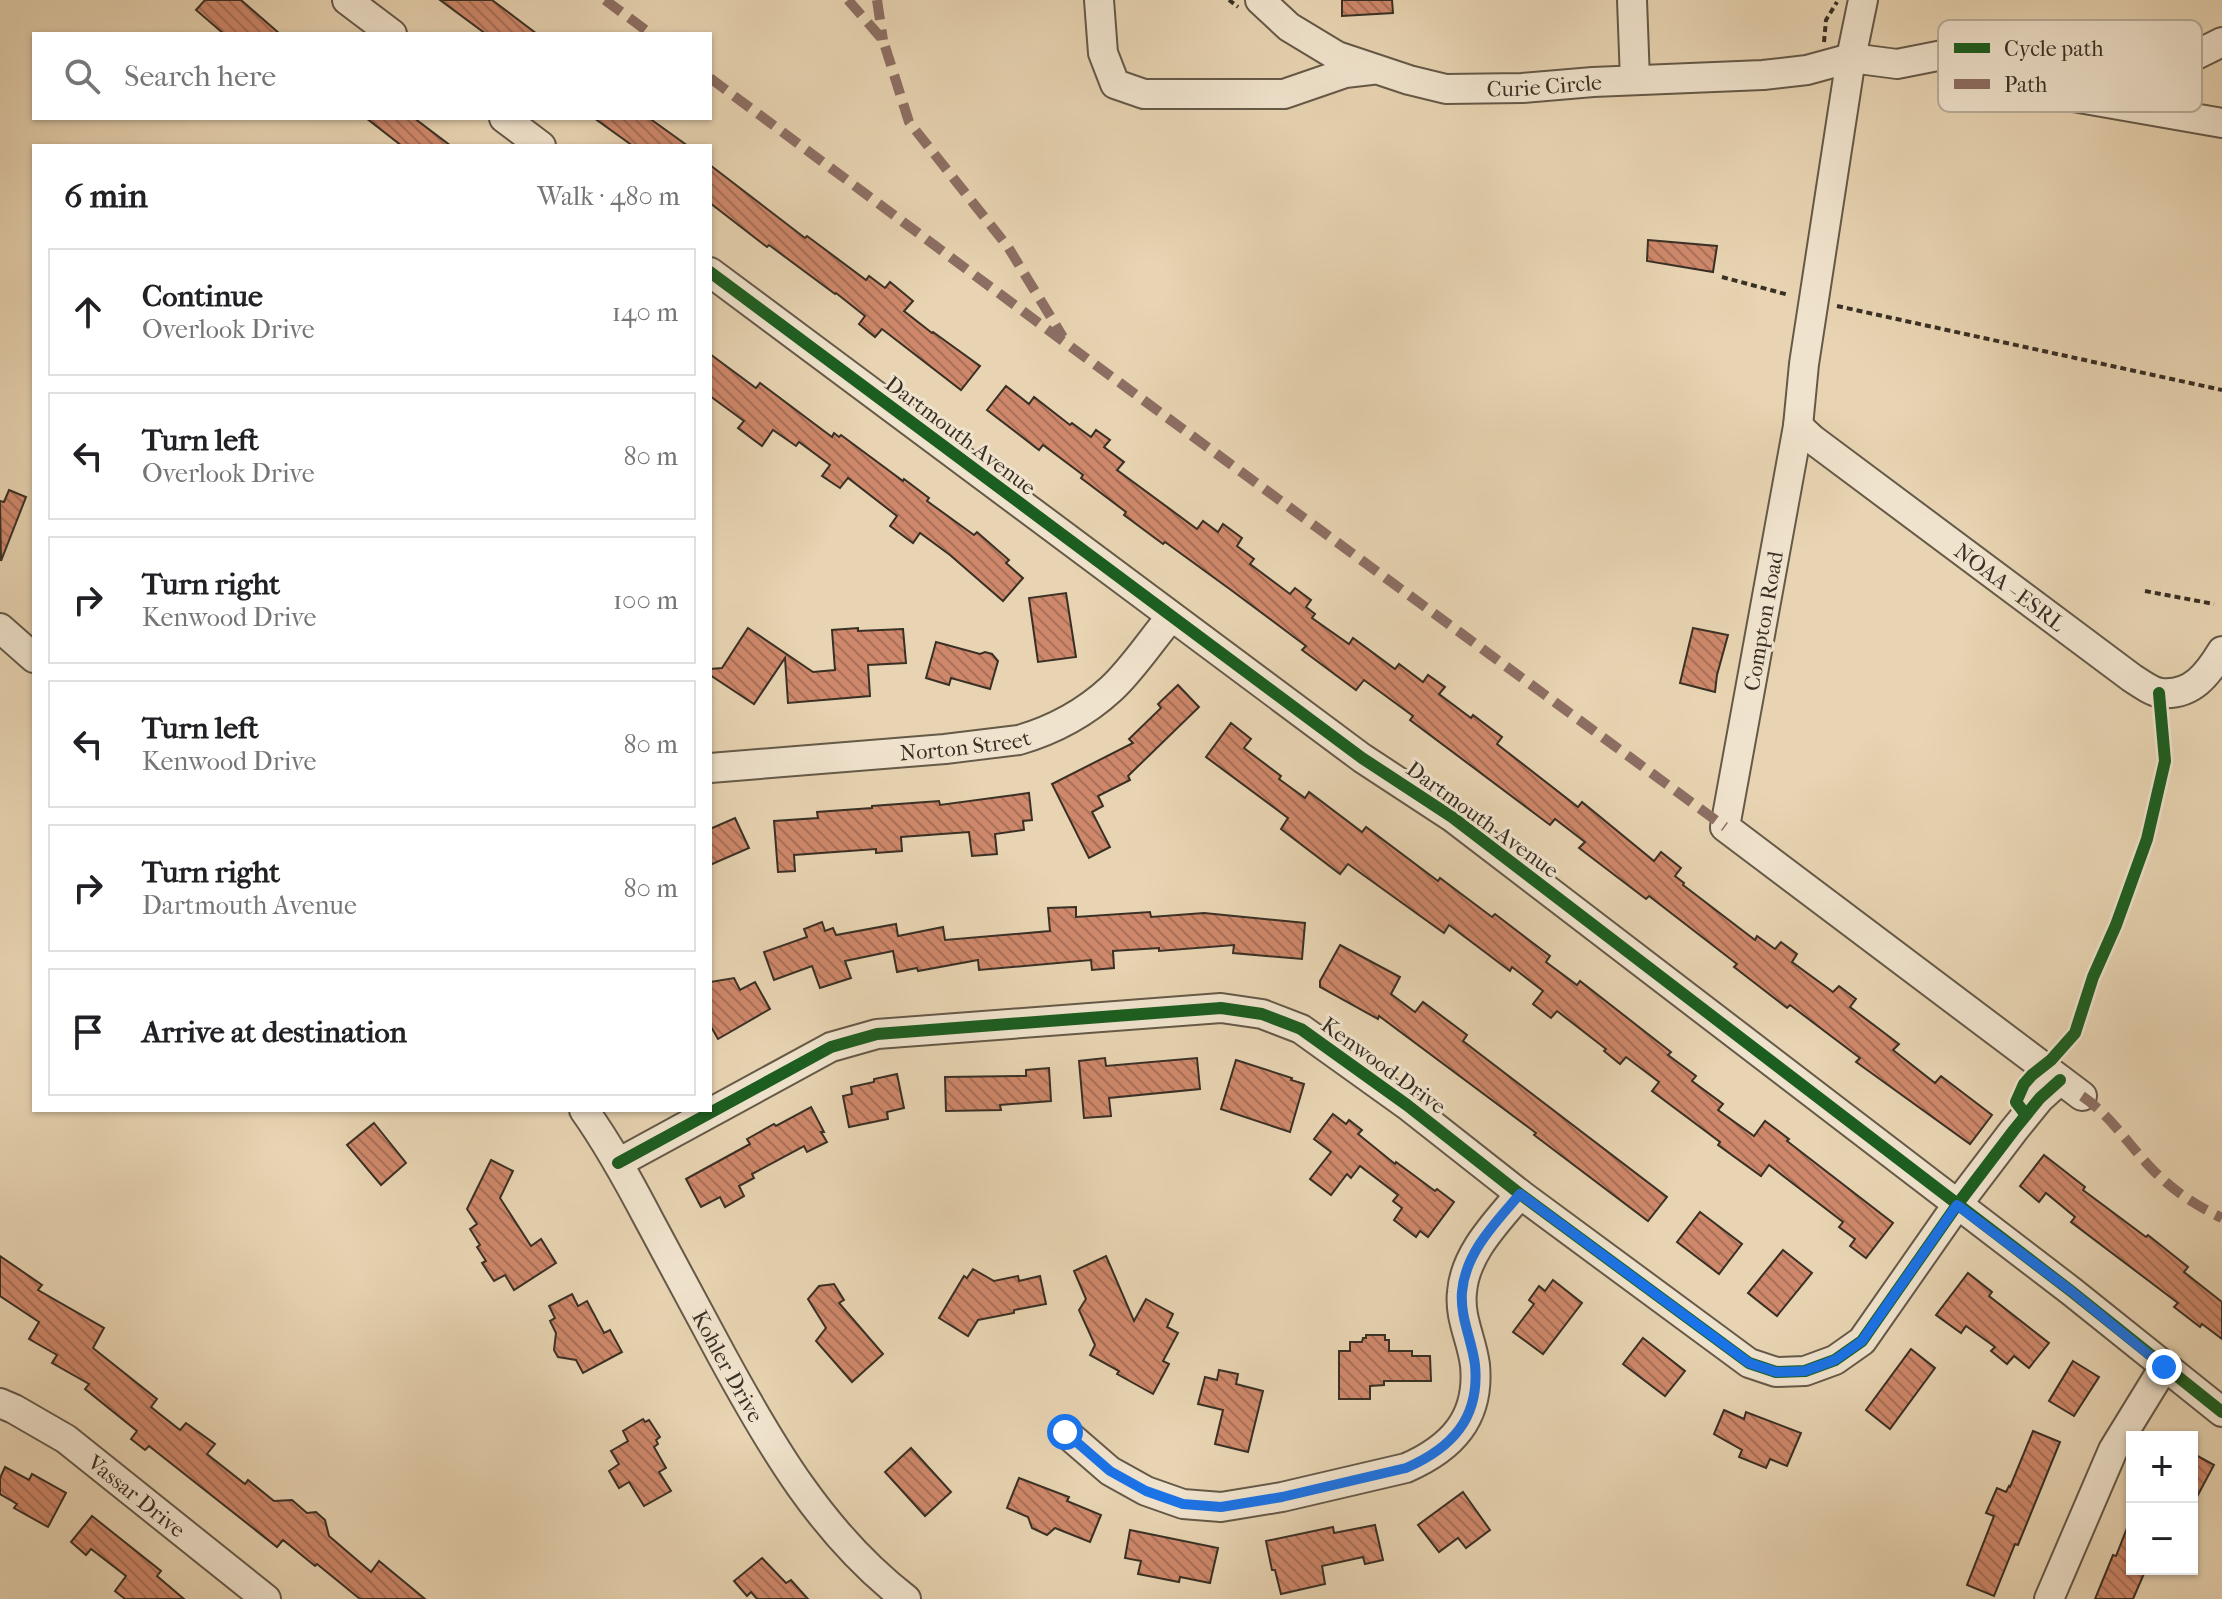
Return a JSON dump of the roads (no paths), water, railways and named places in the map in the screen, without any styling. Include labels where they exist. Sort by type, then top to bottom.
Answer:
[{"type":"street","points":[[347,0],[389,32]]},
{"type":"street","points":[[1099,0],[1103,53],[1115,84],[1144,94],[1284,94],[1345,73],[1376,69]]},
{"type":"street","name":"Curie Circle","points":[[1260,0],[1289,27],[1337,56],[1446,89],[1522,88],[1778,74],[1823,67],[1851,58]]},
{"type":"street","points":[[1632,0],[1635,80]]},
{"type":"street","name":"Compton Road","points":[[1863,0],[1851,58],[1804,364],[1798,426],[1725,827],[2071,1088],[2040,1098],[1957,1205]]},
{"type":"street","points":[[2202,52],[2222,42]]},
{"type":"street","points":[[1851,58],[1897,64],[1938,56]]},
{"type":"street","points":[[2159,112],[2222,123]]},
{"type":"street","points":[[507,120],[538,144]]},
{"type":"street","name":"Dartmouth Avenue","points":[[712,273],[1362,758],[1452,817],[2071,1291],[2222,1412]]},
{"type":"street","name":"NOAA - ESRL","points":[[1798,426],[1978,565],[2132,678],[2159,693],[2185,691],[2207,675],[2222,651]]},
{"type":"street","name":"Norton Street","points":[[712,768],[945,749],[1031,737],[1074,717],[1112,688],[1171,617]]},
{"type":"street","points":[[0,628],[32,656]]},
{"type":"street","name":"Kenwood Drive","points":[[712,1112],[831,1047],[877,1034],[1221,1008],[1262,1014],[1301,1029],[1407,1105],[1520,1194],[1749,1363],[1776,1372],[1805,1371],[1835,1360],[1862,1341],[1957,1205]]},
{"type":"street","name":"Kohler Drive","points":[[585,1112],[618,1163],[751,1409],[804,1494],[838,1537],[906,1599]]},
{"type":"street","name":"Kenwood Drive","points":[[618,1163],[712,1112]]},
{"type":"street","points":[[1065,1432],[1110,1471],[1146,1491],[1183,1504],[1221,1507],[1282,1497],[1406,1468],[1421,1461],[1449,1442],[1470,1415],[1475,1364],[1464,1323],[1462,1292],[1470,1262],[1487,1233],[1520,1194]]},
{"type":"street","points":[[2049,1599],[2113,1450],[2164,1367]]},
{"type":"street","name":"Vassar Drive","points":[[0,1403],[66,1439],[266,1599]]}]
